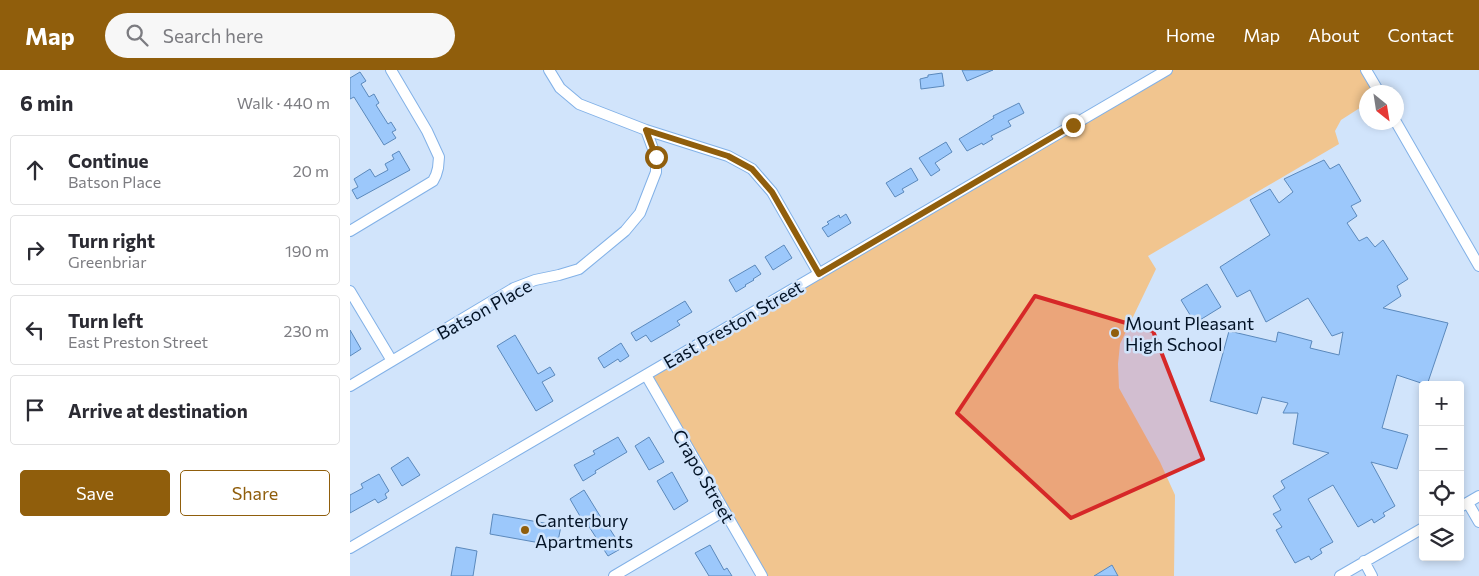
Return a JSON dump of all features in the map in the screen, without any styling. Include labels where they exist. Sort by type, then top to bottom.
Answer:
[{"type":"street","points":[[350,231],[433,181],[438,168],[439,157],[427,131],[391,70]]},
{"type":"street","points":[[549,70],[560,88],[579,104],[646,130],[728,156],[752,169],[772,192],[819,274]]},
{"type":"street","name":"East Preston Street","points":[[350,548],[819,274],[1150,74],[1167,70]]},
{"type":"street","points":[[1366,70],[1375,85]]},
{"type":"street","name":"Batson Place","points":[[350,386],[514,288],[535,280],[579,269],[625,231],[640,213],[656,172],[656,157],[646,130]]},
{"type":"street","points":[[1401,130],[1479,266]]},
{"type":"street","points":[[350,291],[392,361]]},
{"type":"street","name":"Crapo Street","points":[[646,375],[762,576]]},
{"type":"street","points":[[1479,496],[1464,505],[1479,522]]},
{"type":"street","points":[[614,576],[724,511]]},
{"type":"street","points":[[1340,576],[1419,530]]},
{"type":"street","points":[[1364,561],[1372,576]]},
{"type":"highlighted area","points":[[1035,296],[1153,331],[1203,459],[1071,518],[957,413]]},
{"type":"shaded area","name":"Mount Pleasant High School","points":[[1167,70],[1366,70],[1375,85],[1359,85],[1359,108],[1341,120],[1335,131],[1339,144],[1148,256],[1156,269],[1120,344],[1118,364],[1119,388],[1160,462],[1175,495],[1174,576],[762,576],[646,375]]},
{"type":"building","points":[[962,70],[993,70],[967,81]]},
{"type":"building","points":[[360,72],[366,81],[361,84],[369,97],[374,94],[379,103],[376,105],[388,124],[391,122],[396,130],[392,132],[396,138],[384,145],[354,97],[350,99],[350,78]]},
{"type":"building","points":[[942,73],[944,86],[921,89],[920,79],[928,77],[928,75]]},
{"type":"building","points":[[1019,103],[1024,113],[1008,121],[1011,126],[991,136],[993,139],[983,145],[982,143],[967,151],[959,139],[994,118],[993,116]]},
{"type":"building","points":[[946,142],[952,152],[935,163],[940,170],[931,176],[919,158]]},
{"type":"building","points":[[399,151],[410,170],[357,199],[352,190],[358,187],[354,179],[370,169],[375,177],[388,170],[385,164],[394,159],[392,155]]},
{"type":"building","points":[[1324,160],[1330,169],[1339,164],[1361,201],[1351,206],[1357,216],[1347,223],[1359,241],[1367,237],[1375,247],[1383,240],[1408,279],[1397,286],[1401,296],[1383,308],[1448,323],[1428,381],[1419,382],[1397,375],[1382,428],[1408,435],[1397,469],[1371,462],[1395,506],[1383,513],[1385,516],[1374,523],[1372,519],[1358,527],[1333,485],[1308,499],[1333,542],[1320,549],[1322,553],[1311,560],[1309,556],[1295,563],[1276,530],[1282,527],[1273,514],[1281,510],[1273,496],[1285,488],[1281,481],[1329,453],[1293,444],[1298,413],[1283,413],[1288,403],[1262,397],[1257,414],[1210,401],[1229,331],[1276,342],[1278,332],[1312,341],[1310,348],[1339,355],[1343,332],[1332,336],[1308,298],[1266,322],[1250,290],[1237,297],[1220,267],[1270,235],[1250,200],[1270,189],[1279,203],[1293,192],[1284,179]]},
{"type":"building","points":[[911,168],[918,180],[902,189],[904,192],[895,197],[886,183]]},
{"type":"building","points":[[846,214],[851,223],[828,237],[822,228],[829,224],[827,222],[839,215],[840,218]]},
{"type":"building","points":[[784,245],[792,258],[773,270],[765,257]]},
{"type":"building","points":[[755,265],[761,274],[736,292],[729,280]]},
{"type":"building","points":[[1207,284],[1221,307],[1195,323],[1181,300]]},
{"type":"building","points":[[685,301],[692,312],[677,321],[680,325],[651,342],[646,335],[636,341],[631,333]]},
{"type":"building","points":[[350,330],[361,349],[350,356]]},
{"type":"building","points":[[515,335],[538,374],[550,367],[555,375],[542,382],[553,401],[536,411],[497,346]]},
{"type":"building","points":[[621,343],[629,356],[620,362],[618,359],[604,368],[598,358]]},
{"type":"building","points":[[618,437],[627,452],[595,471],[596,473],[583,481],[574,465],[595,454],[593,451]]},
{"type":"building","name":"Canterbury Apartments","points":[[649,437],[664,462],[649,470],[635,446]]},
{"type":"building","points":[[408,457],[420,475],[402,486],[391,468]]},
{"type":"building","name":"Canterbury Apartments","points":[[672,472],[688,501],[674,510],[657,481]]},
{"type":"building","points":[[379,474],[389,491],[385,494],[387,498],[378,503],[375,499],[350,513],[350,495],[363,488],[361,484]]},
{"type":"building","points":[[584,490],[622,548],[608,556],[586,522],[584,523],[570,499]]},
{"type":"building","name":"Canterbury Apartments","points":[[493,514],[561,526],[557,546],[490,534]]},
{"type":"building","points":[[710,545],[724,570],[727,568],[732,576],[709,576],[695,553]]},
{"type":"building","points":[[456,547],[477,551],[473,576],[451,576]]},
{"type":"building","points":[[1112,565],[1118,576],[1094,576]]},
{"type":"place","name":"Mount Pleasant High School","points":[[1115,333]]},
{"type":"place","name":"Canterbury Apartments","points":[[525,530]]},
{"type":"route","points":[[656,157],[646,130],[728,156],[752,169],[772,192],[819,274],[1073,125]]}]
